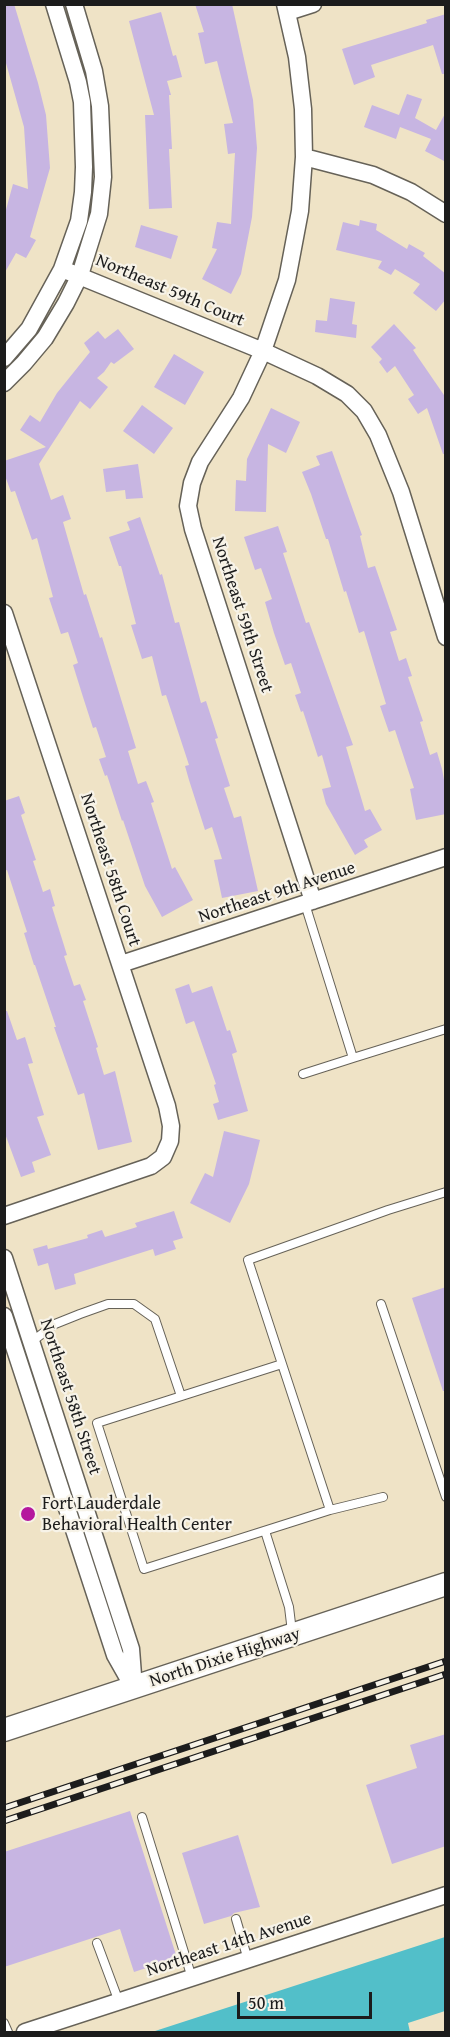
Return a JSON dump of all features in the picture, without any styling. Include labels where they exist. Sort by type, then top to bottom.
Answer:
[{"type":"main road","name":"North Dixie Highway","points":[[4,1730],[446,1584]]},
{"type":"street","points":[[4,358],[29,329],[62,269],[79,221],[84,167],[84,129],[78,82],[54,4]]},
{"type":"street","points":[[4,383],[45,338],[66,303],[80,275],[99,214],[103,177],[100,106],[96,83],[74,4]]},
{"type":"street","points":[[263,351],[287,280],[300,211],[304,157],[303,108],[286,8],[313,4]]},
{"type":"street","points":[[304,157],[373,176],[411,192],[446,214]]},
{"type":"street","name":"Northeast 59th Court","points":[[62,269],[263,351],[317,376],[347,394],[364,411],[378,435],[400,492],[446,637]]},
{"type":"street","name":"Northeast 59th Street","points":[[263,351],[241,398],[200,462],[192,483],[189,506],[193,529],[309,903]]},
{"type":"street","name":"Northeast 58th Court","points":[[4,613],[121,964],[167,1106],[171,1126],[170,1141],[163,1157],[151,1166],[4,1216]]},
{"type":"street","name":"Northeast 9th Avenue","points":[[121,964],[446,857]]},
{"type":"street","name":"Northeast 58th Street","points":[[4,1258],[131,1649],[134,1688]]},
{"type":"street","name":"Northeast 58th Street","points":[[4,1316],[10,1350],[115,1655],[134,1688]]},
{"type":"street","name":"Northeast 14th Avenue","points":[[25,2032],[446,1895]]},
{"type":"lane","points":[[309,903],[353,1058]]},
{"type":"lane","points":[[303,1074],[446,1029]]},
{"type":"lane","points":[[330,1510],[248,1260],[388,1210],[446,1192]]},
{"type":"lane","points":[[10,1350],[32,1342],[55,1324],[80,1314],[108,1304],[134,1304],[155,1318],[181,1396]]},
{"type":"lane","points":[[381,1304],[446,1497]]},
{"type":"lane","points":[[282,1364],[97,1423],[144,1569],[330,1510],[383,1497]]},
{"type":"lane","points":[[265,1531],[289,1607],[293,1635]]},
{"type":"lane","points":[[142,1817],[192,1978]]},
{"type":"lane","points":[[236,1919],[248,1960]]},
{"type":"lane","points":[[97,1943],[118,2002]]},
{"type":"lane","points":[[4,2023],[8,2032]]},
{"type":"water","points":[[445,1937],[445,2011],[408,2023],[410,2032],[152,2032]]},
{"type":"building","points":[[4,4],[14,4],[38,83],[46,115],[50,168],[30,237],[36,240],[26,258],[16,253],[4,274],[4,217],[13,184],[28,189],[24,127],[4,56]]},
{"type":"building","points":[[195,4],[232,4],[253,100],[257,148],[252,217],[241,274],[231,294],[202,279],[217,249],[212,248],[217,222],[231,224],[235,153],[228,154],[224,124],[233,123],[217,61],[205,64],[198,33],[204,32]]},
{"type":"building","points":[[161,12],[173,56],[176,55],[182,77],[167,81],[171,95],[169,95],[172,149],[169,149],[172,208],[149,209],[145,115],[154,115],[129,21]]},
{"type":"building","points":[[446,14],[446,74],[442,74],[433,45],[371,65],[375,77],[354,85],[342,49],[427,23],[426,20]]},
{"type":"building","points":[[407,94],[422,99],[415,118],[436,130],[446,112],[446,162],[425,151],[431,139],[400,127],[396,139],[364,127],[372,105],[399,115]]},
{"type":"building","points":[[360,220],[377,224],[376,230],[407,249],[409,244],[425,253],[423,256],[446,274],[446,299],[436,311],[413,293],[420,284],[395,269],[391,275],[378,268],[382,261],[336,250],[343,222],[359,226]]},
{"type":"building","points":[[141,225],[178,236],[171,259],[135,247]]},
{"type":"building","points":[[330,298],[355,302],[352,324],[357,325],[356,338],[315,332],[316,320],[327,321]]},
{"type":"building","points":[[394,324],[416,348],[413,350],[446,398],[446,454],[443,454],[427,408],[418,414],[408,399],[414,395],[395,366],[387,373],[379,362],[382,359],[371,347]]},
{"type":"building","points":[[118,329],[134,349],[114,364],[111,362],[97,378],[108,387],[90,409],[80,401],[39,464],[51,500],[63,495],[71,519],[63,522],[84,595],[86,594],[100,638],[102,637],[136,748],[128,751],[138,784],[146,781],[172,869],[175,867],[193,900],[162,917],[145,886],[107,775],[105,776],[99,759],[106,757],[96,727],[93,728],[73,665],[78,663],[68,632],[61,634],[49,598],[53,597],[37,538],[32,540],[15,491],[11,492],[4,473],[4,461],[46,447],[20,430],[30,415],[40,422],[57,393],[90,352],[84,343],[98,331],[105,339]]},
{"type":"building","points":[[174,354],[204,372],[185,405],[154,387]]},
{"type":"building","points":[[142,405],[173,428],[154,454],[123,431]]},
{"type":"building","points":[[271,408],[300,422],[286,453],[268,444],[266,512],[235,511],[236,480],[246,481],[247,459]]},
{"type":"building","points":[[332,451],[362,535],[360,536],[368,568],[375,566],[397,630],[390,632],[399,661],[406,658],[412,676],[408,677],[423,721],[420,722],[430,755],[437,752],[446,791],[446,814],[416,820],[410,789],[414,788],[395,730],[389,732],[380,706],[386,704],[364,631],[359,633],[328,539],[326,539],[302,472],[320,465],[316,456]]},
{"type":"building","points":[[138,464],[143,498],[126,499],[125,490],[106,492],[103,469]]},
{"type":"building","points":[[140,517],[160,575],[162,574],[175,623],[179,622],[201,703],[206,701],[218,738],[215,739],[230,786],[224,788],[234,818],[241,816],[258,891],[222,898],[214,860],[222,859],[212,827],[205,830],[185,766],[189,765],[166,695],[162,696],[152,656],[142,659],[131,625],[136,624],[121,566],[119,566],[109,537],[130,530],[127,522]]},
{"type":"building","points":[[278,526],[287,552],[283,553],[306,623],[309,622],[353,745],[346,747],[365,811],[370,809],[382,830],[364,840],[368,847],[355,855],[326,804],[322,789],[331,787],[322,755],[318,757],[303,711],[301,712],[295,695],[301,693],[291,663],[285,665],[274,633],[265,602],[272,599],[261,568],[255,570],[244,537]]},
{"type":"building","points":[[19,796],[25,813],[21,815],[36,860],[33,861],[43,892],[50,889],[55,906],[52,907],[67,955],[64,956],[74,986],[80,984],[86,1000],[83,1001],[98,1047],[96,1048],[104,1075],[115,1071],[132,1142],[98,1150],[84,1093],[78,1095],[54,1027],[56,1027],[24,933],[27,932],[7,870],[4,871],[4,801]]},
{"type":"building","points":[[189,984],[192,993],[212,986],[227,1031],[230,1030],[237,1052],[232,1054],[248,1111],[218,1120],[213,1104],[219,1102],[214,1085],[216,1084],[194,1021],[186,1024],[175,989]]},
{"type":"building","points":[[4,1011],[7,1011],[17,1040],[25,1037],[33,1063],[28,1064],[44,1115],[37,1117],[51,1155],[32,1162],[35,1172],[21,1177],[4,1131]]},
{"type":"building","points":[[224,1131],[260,1140],[249,1184],[230,1223],[190,1203],[205,1173],[213,1177]]},
{"type":"building","points":[[174,1211],[183,1238],[173,1241],[176,1249],[155,1256],[153,1249],[74,1274],[76,1284],[55,1290],[48,1263],[38,1266],[33,1249],[47,1245],[48,1249],[88,1238],[87,1235],[102,1230],[105,1237],[137,1227],[135,1223]]},
{"type":"building","points":[[446,1287],[446,1391],[443,1391],[412,1298]]},
{"type":"building","points":[[446,1734],[446,1846],[392,1864],[366,1785],[417,1768],[410,1745]]},
{"type":"building","points":[[130,1811],[177,1958],[134,1972],[120,1929],[4,1967],[4,1852]]},
{"type":"building","points":[[238,1835],[260,1907],[234,1913],[204,1924],[182,1853]]},
{"type":"railway","points":[[4,1808],[446,1661]]},
{"type":"railway","points":[[4,1821],[446,1674]]},
{"type":"place","name":"Fort Lauderdale Behavioral Health Center","points":[[28,1514]]}]
